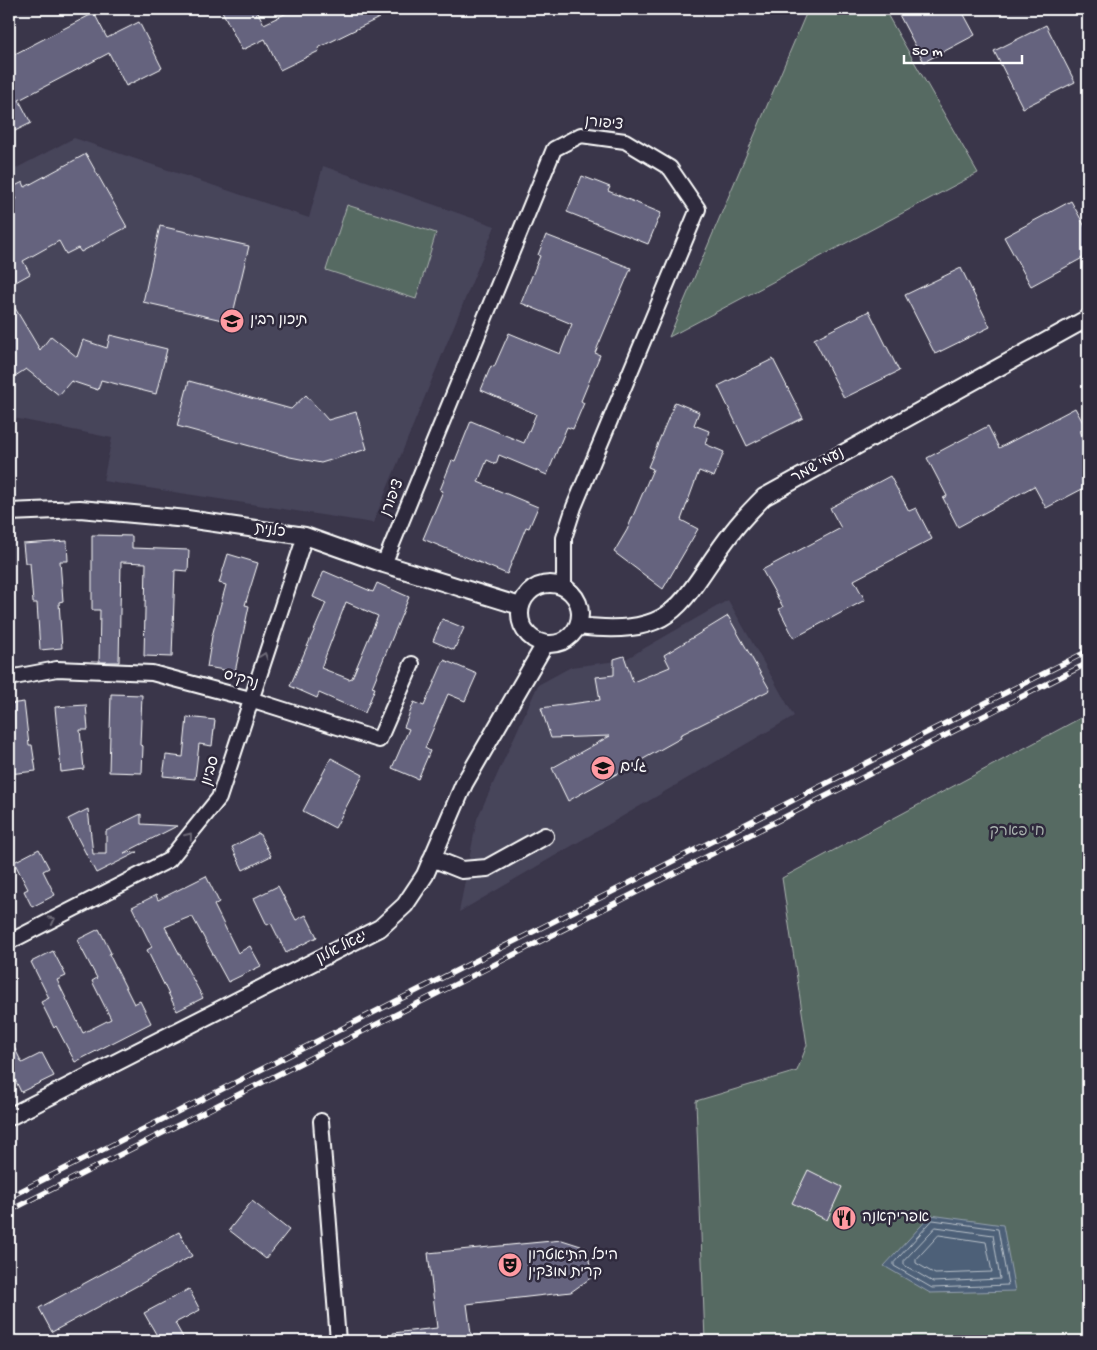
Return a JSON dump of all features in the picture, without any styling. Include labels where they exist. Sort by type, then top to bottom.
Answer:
[{"type":"street","name":"ציפורן","points":[[384,564],[554,149],[581,135],[625,142],[670,168],[698,209],[574,507],[564,538],[564,587]]},
{"type":"street","name":"נעמי שמר","points":[[578,626],[609,630],[631,628],[654,622],[675,609],[694,590],[733,531],[764,497],[1088,318]]},
{"type":"street","name":"כלנית","points":[[9,512],[80,509],[187,518],[305,536],[384,564],[520,606]]},
{"type":"street","name":"סביון","points":[[9,942],[169,860],[219,798],[305,536]]},
{"type":"street","points":[[550,583],[564,587],[576,597],[580,606],[578,626],[565,641],[545,644],[527,634],[522,626],[520,606],[524,597],[539,585],[550,583]]},
{"type":"street","name":"יגאל אלון","points":[[9,1117],[380,928],[405,905],[425,875],[464,784],[545,644]]},
{"type":"street","name":"נרקיס","points":[[9,678],[57,669],[152,672],[379,740],[412,664]]},
{"type":"street","points":[[432,858],[462,870],[487,868],[545,836]]},
{"type":"street","points":[[321,1120],[338,1341]]},
{"type":"shaded area","name":"תיכון רבין","points":[[74,138],[309,218],[323,166],[495,226],[373,523],[103,481],[112,438],[9,417],[9,172]]},
{"type":"shaded area","name":"גלים","points":[[728,600],[794,716],[459,912],[477,819],[538,685],[571,667],[624,660]]},
{"type":"green space","points":[[808,9],[884,9],[978,173],[669,337]]},
{"type":"green space","points":[[347,205],[436,233],[416,299],[326,270]]},
{"type":"green space","name":"חי פארק","points":[[1088,714],[1088,1341],[705,1341],[696,1101],[797,1071],[807,1045],[782,878]]},
{"type":"water","points":[[931,1215],[1003,1225],[1015,1291],[930,1293],[884,1266]]},
{"type":"building","points":[[221,9],[256,9],[264,24],[295,9],[374,9],[379,18],[318,48],[319,51],[280,70],[265,39],[242,50]]},
{"type":"building","points":[[896,9],[961,9],[975,35],[924,62]]},
{"type":"building","points":[[94,13],[107,38],[139,22],[162,68],[126,86],[109,53],[19,100],[31,123],[9,134],[9,57]]},
{"type":"building","points":[[1046,25],[1075,82],[1023,108],[994,51]]},
{"type":"building","points":[[86,154],[127,227],[81,252],[78,248],[66,254],[59,241],[23,261],[30,274],[14,283],[9,274],[9,203],[17,199],[11,188],[23,182],[25,187]]},
{"type":"building","points":[[582,176],[610,187],[608,191],[661,213],[648,244],[567,212]]},
{"type":"building","points":[[1071,201],[1088,232],[1088,255],[1031,286],[1004,237]]},
{"type":"building","points":[[160,226],[249,246],[231,322],[143,302]]},
{"type":"building","points":[[546,235],[631,268],[595,353],[600,355],[581,401],[584,403],[573,429],[567,427],[547,475],[499,455],[496,464],[487,460],[478,482],[538,507],[529,528],[526,527],[507,574],[423,539],[443,491],[440,490],[452,460],[455,461],[471,421],[524,443],[536,414],[481,390],[491,366],[494,367],[509,333],[560,354],[572,324],[521,303],[540,256],[538,255]]},
{"type":"building","points":[[961,268],[990,327],[935,354],[905,295]]},
{"type":"building","points":[[9,298],[40,350],[51,336],[77,357],[83,340],[107,348],[110,335],[167,349],[156,394],[101,380],[98,390],[71,381],[59,395],[26,369],[9,380]]},
{"type":"building","points":[[869,311],[899,371],[844,398],[814,339]]},
{"type":"building","points":[[773,359],[803,418],[747,446],[718,386]]},
{"type":"building","points":[[189,381],[291,409],[306,395],[328,420],[356,412],[367,449],[321,463],[290,457],[177,426]]},
{"type":"building","points":[[675,402],[699,412],[694,425],[709,431],[705,444],[724,452],[714,477],[699,471],[681,520],[698,529],[663,589],[614,552],[627,530],[653,469],[648,467]]},
{"type":"building","points":[[1075,408],[1086,428],[1080,431],[1088,446],[1088,486],[1046,508],[1034,486],[958,527],[943,498],[947,496],[927,458],[988,426],[999,448]]},
{"type":"building","points":[[890,476],[909,511],[916,508],[932,539],[854,580],[865,600],[794,638],[779,609],[783,607],[762,570],[841,528],[830,508]]},
{"type":"building","points":[[92,535],[132,536],[132,548],[189,550],[188,571],[175,570],[172,657],[144,656],[146,563],[121,562],[119,662],[99,662],[100,610],[92,610]]},
{"type":"building","points":[[67,541],[68,561],[60,561],[63,601],[59,602],[62,648],[40,650],[37,603],[33,603],[30,563],[25,563],[23,544]]},
{"type":"building","points":[[228,554],[258,563],[245,605],[249,606],[235,672],[207,667],[212,636],[226,585],[219,583]]},
{"type":"building","points":[[324,571],[373,592],[377,583],[409,597],[372,687],[375,688],[365,713],[319,693],[317,698],[290,686],[326,603],[313,597]],"holes":[[[346,602],[378,616],[352,678],[349,679],[321,668]]]},
{"type":"building","points":[[728,616],[770,690],[680,735],[681,738],[568,801],[552,768],[610,736],[551,738],[541,708],[600,700],[596,677],[614,675],[614,659],[624,656],[633,682],[670,667],[664,655]]},
{"type":"building","points":[[442,619],[464,628],[454,650],[433,641]]},
{"type":"building","points":[[444,660],[477,674],[465,701],[448,694],[425,748],[430,751],[418,779],[392,768],[409,729],[404,727],[414,702],[424,706]]},
{"type":"building","points":[[111,694],[142,695],[140,745],[143,746],[142,773],[109,772]]},
{"type":"building","points":[[24,702],[29,745],[32,745],[36,771],[9,774],[9,704]]},
{"type":"building","points":[[86,705],[88,730],[80,730],[84,769],[61,772],[55,707]]},
{"type":"building","points":[[187,717],[215,720],[212,746],[199,744],[195,779],[163,776],[166,755],[183,757]]},
{"type":"building","points":[[331,758],[363,775],[335,828],[303,811]]},
{"type":"building","points":[[88,809],[93,854],[106,854],[106,831],[141,814],[141,824],[177,826],[124,853],[138,852],[96,873],[68,819]]},
{"type":"building","points":[[259,833],[271,856],[243,870],[232,847]]},
{"type":"building","points":[[39,849],[49,868],[43,871],[55,895],[32,907],[24,891],[28,889],[14,862]]},
{"type":"building","points":[[206,876],[219,902],[214,905],[238,953],[250,946],[261,966],[228,982],[192,916],[165,927],[203,998],[177,1011],[147,950],[152,947],[132,907],[156,895],[158,900]]},
{"type":"building","points":[[278,886],[296,920],[306,915],[317,937],[286,953],[271,923],[267,925],[254,898]]},
{"type":"building","points":[[99,929],[111,953],[109,954],[134,1004],[140,1001],[151,1023],[75,1062],[56,1026],[54,1028],[41,1002],[49,998],[31,962],[53,951],[66,976],[57,980],[83,1033],[111,1019],[92,981],[97,978],[77,940]]},
{"type":"building","points":[[9,1037],[22,1063],[42,1053],[54,1076],[21,1092],[9,1067]]},
{"type":"building","points":[[808,1170],[842,1187],[827,1220],[792,1203]]},
{"type":"building","points":[[252,1201],[289,1230],[266,1259],[229,1230]]},
{"type":"building","points":[[179,1232],[192,1256],[52,1332],[39,1308]]},
{"type":"building","name":"היכל התיאטרון קרית מוצקין","points":[[562,1240],[587,1248],[592,1277],[571,1292],[467,1304],[472,1341],[393,1341],[393,1333],[437,1328],[428,1253]]},
{"type":"building","points":[[189,1289],[200,1310],[175,1323],[185,1341],[160,1341],[144,1313]]},
{"type":"railway","points":[[9,1197],[1088,651]]},
{"type":"railway","points":[[9,1211],[1088,663]]},
{"type":"place","name":"תיכון רבין","points":[[232,321]]},
{"type":"place","name":"גלים","points":[[603,768]]},
{"type":"place","name":"אפריקאנה","points":[[844,1218]]},
{"type":"place","name":"היכל התיאטרון קרית מוצקין","points":[[510,1265]]}]
